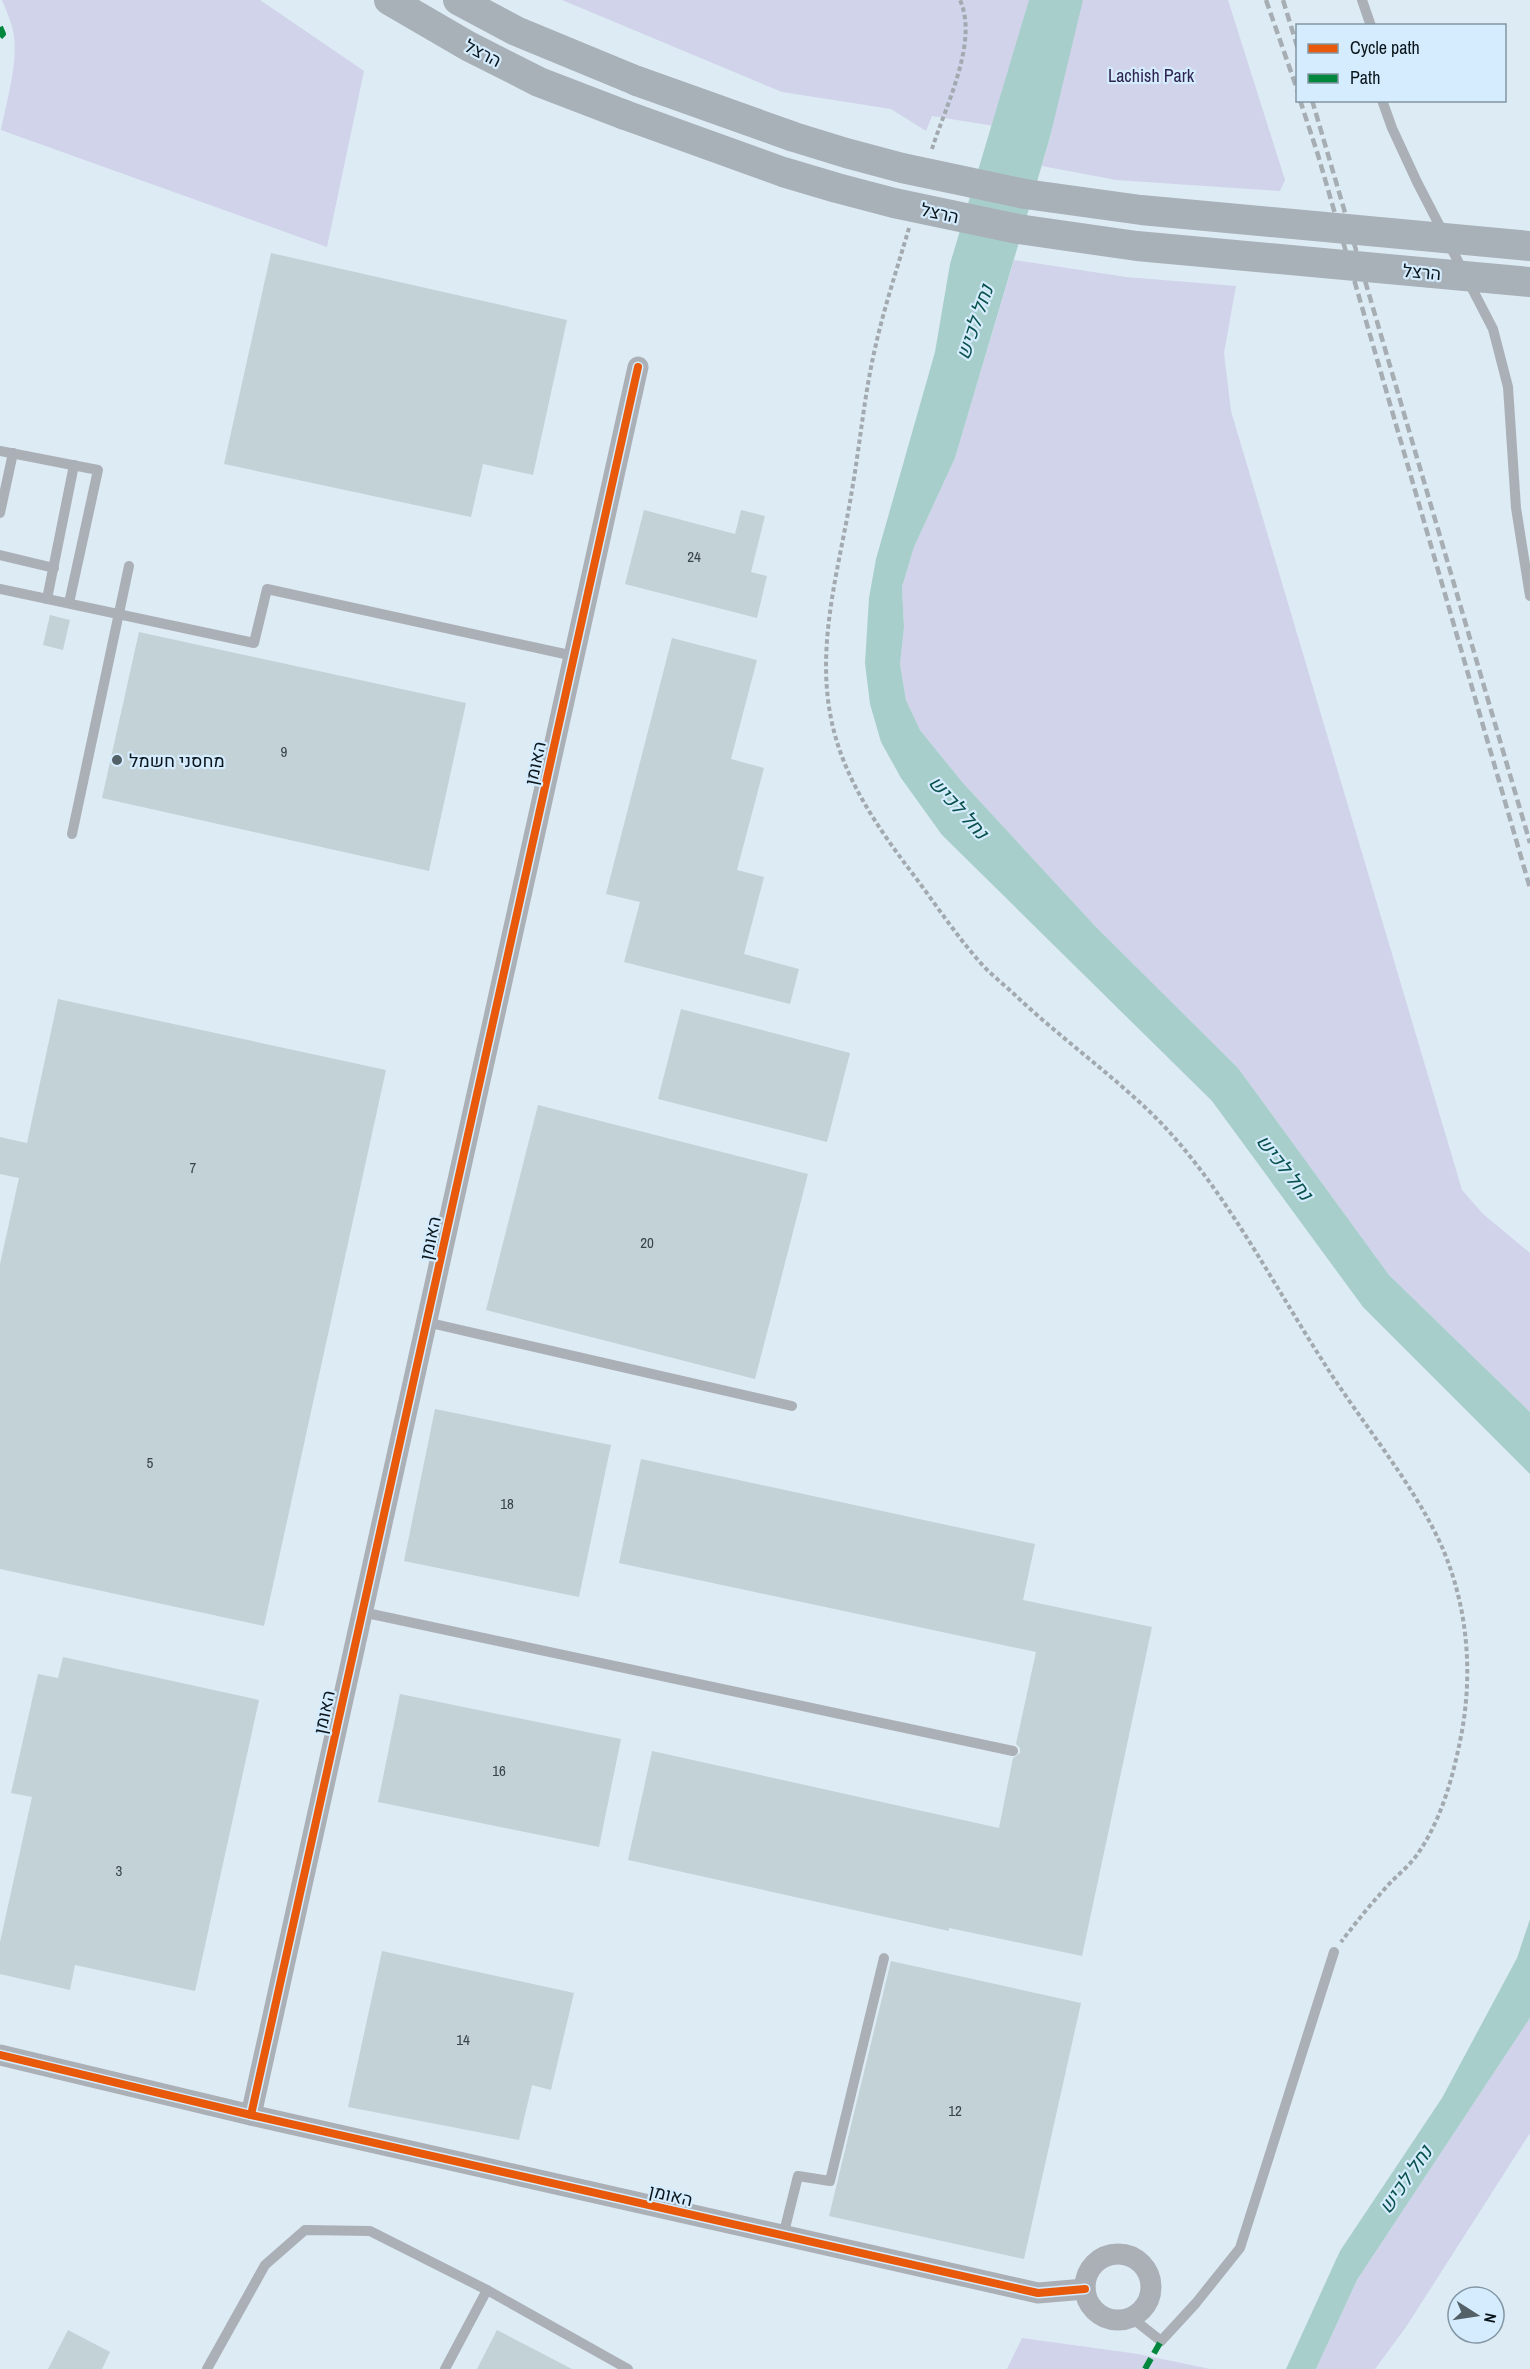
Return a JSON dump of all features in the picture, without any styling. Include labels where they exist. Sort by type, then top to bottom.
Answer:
[{"type":"main road","name":"הרצל","points":[[388,0],[468,46],[540,82],[624,115],[773,168],[894,203],[1018,229],[1137,246],[1530,282]]},
{"type":"main road","name":"הרצל","points":[[458,0],[516,31],[637,81],[775,131],[902,168],[1025,194],[1141,210],[1530,246]]},
{"type":"street","name":"האומן","points":[[251,2115],[638,367]]},
{"type":"street","name":"האומן","points":[[0,2055],[251,2115],[1038,2293],[1086,2289]]},
{"type":"street","points":[[1119,2254],[1130,2256],[1147,2270],[1151,2281],[1148,2303],[1132,2318],[1121,2320],[1101,2316],[1088,2300],[1086,2289],[1091,2268],[1108,2256],[1119,2254]]},
{"type":"lane","points":[[1362,0],[1370,24]]},
{"type":"lane","points":[[1383,102],[1407,160],[1493,328],[1508,387],[1516,508],[1530,596]]},
{"type":"lane","points":[[0,451],[98,470],[69,603]]},
{"type":"lane","points":[[0,513],[13,453]]},
{"type":"lane","points":[[47,599],[74,465]]},
{"type":"lane","points":[[0,555],[54,568]]},
{"type":"lane","points":[[72,834],[129,566]]},
{"type":"lane","points":[[0,589],[254,643],[267,589],[574,656]]},
{"type":"lane","points":[[426,1322],[792,1406]]},
{"type":"lane","points":[[362,1612],[1013,1751]]},
{"type":"lane","points":[[1132,2318],[1161,2341],[1196,2303],[1240,2248],[1334,1952]]},
{"type":"lane","points":[[783,2236],[798,2176],[830,2181],[884,1958]]},
{"type":"lane","points":[[207,2369],[265,2265],[305,2230],[370,2231],[487,2290],[628,2369]]},
{"type":"lane","points":[[445,2369],[487,2290]]},
{"type":"path","points":[[930,157],[962,59],[966,32],[960,0]]},
{"type":"path","points":[[910,224],[874,352],[852,492],[834,580],[826,645],[827,687],[834,735],[853,783],[879,829],[978,961],[1033,1012],[1151,1113],[1197,1166],[1222,1201],[1326,1368],[1413,1496],[1441,1545],[1455,1585],[1465,1628],[1468,1667],[1466,1712],[1455,1768],[1447,1794],[1418,1854],[1366,1910],[1334,1952]]},
{"type":"green space","points":[[2,0],[260,0],[364,71],[327,247],[1,130],[13,71],[15,47],[12,27]]},
{"type":"green space","name":"Lachish Park","points":[[562,0],[1228,0],[1285,180],[1280,191],[1116,180],[1042,166],[1051,135],[932,116],[926,131],[891,109],[782,92]]},
{"type":"green space","points":[[1014,260],[1126,277],[1236,286],[1224,353],[1231,411],[1462,1190],[1483,1214],[1530,1253],[1530,1412],[1389,1275],[1238,1068],[1096,927],[963,783],[920,730],[906,700],[900,664],[904,627],[902,587],[914,547],[955,458]]},
{"type":"green space","points":[[1530,2018],[1530,2133],[1406,2327],[1375,2369],[1316,2369],[1357,2280]]},
{"type":"green space","points":[[1022,2338],[1138,2354],[1210,2369],[1007,2369]]},
{"type":"water","name":"נחל לכיש","points":[[1029,0],[1083,0],[1049,141],[955,458],[914,547],[902,587],[904,627],[900,664],[906,700],[920,730],[963,783],[1096,927],[1238,1068],[1389,1275],[1530,1412],[1530,1474],[1363,1307],[1212,1101],[942,835],[901,778],[881,742],[870,704],[865,663],[869,598],[876,559],[935,352],[950,264]]},
{"type":"water","name":"נחל לכיש","points":[[1530,1919],[1530,2018],[1357,2280],[1316,2369],[1286,2369],[1340,2251],[1442,2098],[1517,1958]]},
{"type":"building","points":[[271,253],[567,320],[533,475],[483,464],[471,517],[224,464]]},
{"type":"building","points":[[644,510],[735,534],[741,510],[765,516],[751,572],[767,576],[757,618],[625,584]]},
{"type":"building","points":[[50,615],[70,620],[63,650],[43,645]]},
{"type":"building","points":[[139,632],[466,703],[429,871],[102,798]]},
{"type":"building","points":[[672,638],[757,660],[731,759],[764,768],[737,870],[764,877],[744,954],[799,969],[790,1004],[624,962],[640,902],[606,894]]},
{"type":"building","points":[[58,999],[386,1070],[264,1626],[0,1569],[0,1264],[19,1178],[0,1174],[0,1137],[27,1143]]},
{"type":"building","points":[[681,1009],[850,1053],[827,1142],[658,1099]]},
{"type":"building","points":[[538,1105],[808,1174],[755,1379],[486,1310]]},
{"type":"building","points":[[435,1409],[611,1445],[579,1597],[404,1561]]},
{"type":"building","points":[[641,1459],[1035,1544],[1023,1600],[1152,1627],[1082,1956],[949,1928],[949,1931],[628,1860],[652,1751],[999,1828],[1013,1758],[1020,1753],[1020,1748],[1016,1744],[1036,1652],[619,1563]]},
{"type":"building","points":[[63,1657],[259,1700],[195,1991],[75,1965],[70,1990],[0,1974],[0,1942],[32,1797],[11,1793],[38,1674],[58,1678]]},
{"type":"building","points":[[400,1694],[621,1739],[599,1847],[378,1802]]},
{"type":"building","points":[[382,1951],[574,1993],[551,2090],[532,2085],[519,2140],[348,2107]]},
{"type":"building","points":[[891,1961],[1081,2003],[1024,2259],[829,2216]]},
{"type":"building","points":[[68,2330],[110,2352],[102,2369],[48,2369]]},
{"type":"building","points":[[497,2330],[572,2369],[477,2369]]},
{"type":"railway","points":[[1266,0],[1296,86]]},
{"type":"railway","points":[[1283,0],[1296,42]]},
{"type":"railway","points":[[1301,102],[1318,155],[1530,888]]},
{"type":"railway","points":[[1313,102],[1530,843]]},
{"type":"marked path","points":[[0,27],[3,34],[0,37]]},
{"type":"marked path","points":[[1145,2369],[1161,2341]]},
{"type":"cycle path","points":[[251,2115],[638,367]]},
{"type":"cycle path","points":[[0,2055],[251,2115],[1038,2293],[1085,2289]]},
{"type":"place","name":"מחסני חשמל","points":[[117,760]]}]
